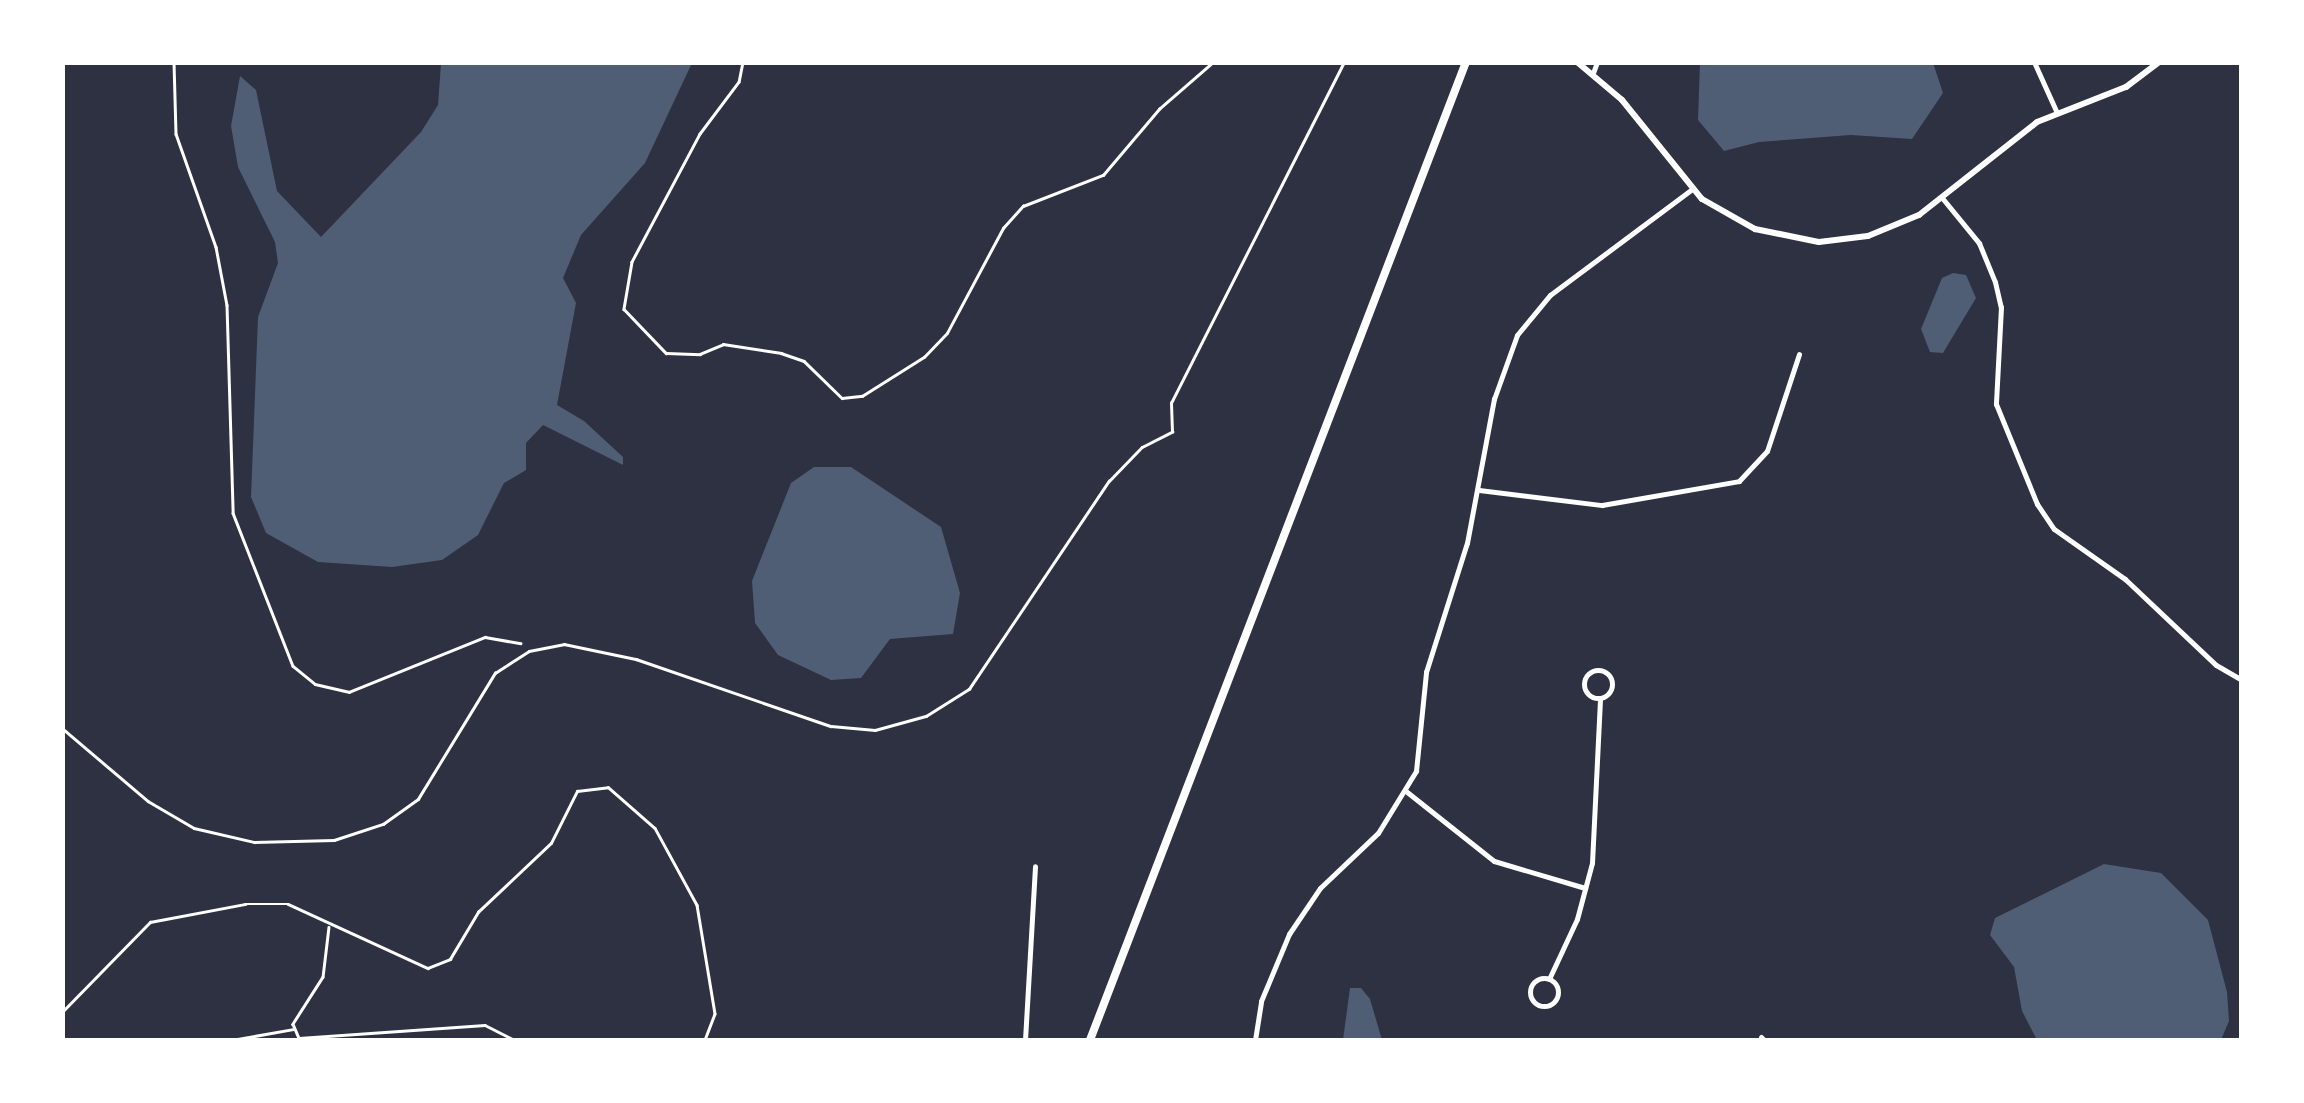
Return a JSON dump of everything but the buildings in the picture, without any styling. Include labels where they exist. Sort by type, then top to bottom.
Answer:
[{"type":"main road","points":[[1090,1040],[1466,62]]},
{"type":"street","points":[[1577,62],[1594,74],[1691,190],[1755,230],[1819,242],[1887,231],[1943,199],[2016,136],[2057,114],[2126,87],[2159,62]]},
{"type":"street","points":[[1594,74],[1598,62]]},
{"type":"street","points":[[2034,62],[2057,114]]},
{"type":"street","points":[[1255,1040],[1261,1001],[1289,934],[1320,888],[1378,833],[1407,792],[1422,754],[1426,672],[1479,490],[1494,399],[1518,334],[1550,295],[1691,190]]},
{"type":"street","points":[[1943,199],[1979,243],[1995,282],[2002,307],[1996,404],[2037,504],[2054,528],[2124,579],[2216,665],[2242,680]]},
{"type":"street","points":[[1479,490],[1602,505],[1739,481],[1768,451],[1799,354]]},
{"type":"street","points":[[1549,979],[1532,984],[1536,1004],[1556,998],[1549,979],[1586,888],[1600,698],[1611,682],[1595,671],[1585,689],[1600,698]]},
{"type":"street","points":[[1407,792],[1494,861],[1586,888]]},
{"type":"street","points":[[1025,1040],[1035,866]]},
{"type":"lane","points":[[62,728],[148,801],[194,828],[254,842],[334,840],[383,824],[418,799],[496,673],[529,651],[564,644],[636,658],[831,726],[875,730],[926,716],[969,689],[1109,481],[1142,448],[1172,432],[1171,403],[1344,62]]},
{"type":"path","points":[[174,62],[176,134],[216,247],[227,305],[233,513],[293,666],[316,684],[349,692],[486,636],[520,643]]},
{"type":"path","points":[[742,62],[740,82],[700,134],[632,262],[624,309],[666,354],[700,354],[723,344],[782,353],[804,361],[842,398],[862,396],[924,358],[947,334],[1003,228],[1024,206],[1103,175],[1159,110],[1213,62]]},
{"type":"path","points":[[62,1012],[150,922],[245,904],[288,904],[428,968],[450,959],[478,912],[551,843],[576,790],[608,787],[655,828],[697,905],[715,1014],[705,1040]]},
{"type":"path","points":[[295,1030],[323,977],[329,925]]},
{"type":"path","points":[[295,1030],[299,1038],[322,1039],[486,1025],[515,1040]]},
{"type":"path","points":[[232,1040],[295,1030]]},
{"type":"water","points":[[1700,62],[1933,63],[1943,93],[1912,139],[1851,135],[1759,142],[1724,151],[1698,120]]},
{"type":"water","points":[[441,63],[692,63],[645,163],[581,235],[563,278],[576,303],[557,405],[584,421],[623,457],[623,465],[543,425],[526,443],[526,470],[504,483],[478,535],[442,560],[392,567],[318,562],[266,533],[251,497],[258,317],[278,263],[275,242],[238,167],[231,126],[240,76],[256,90],[277,191],[321,237],[421,132],[438,105]]},
{"type":"water","points":[[1953,273],[1966,275],[1976,298],[1943,353],[1930,352],[1921,329],[1942,278]]},
{"type":"water","points":[[814,467],[851,467],[941,527],[960,593],[953,634],[890,639],[861,678],[831,680],[778,655],[755,623],[752,581],[791,483]]},
{"type":"water","points":[[2104,864],[2161,873],[2208,920],[2227,992],[2229,1021],[2221,1040],[2037,1040],[2022,1011],[2014,967],[1990,935],[1995,918]]},
{"type":"water","points":[[1350,988],[1361,988],[1370,999],[1382,1040],[1343,1040]]}]
